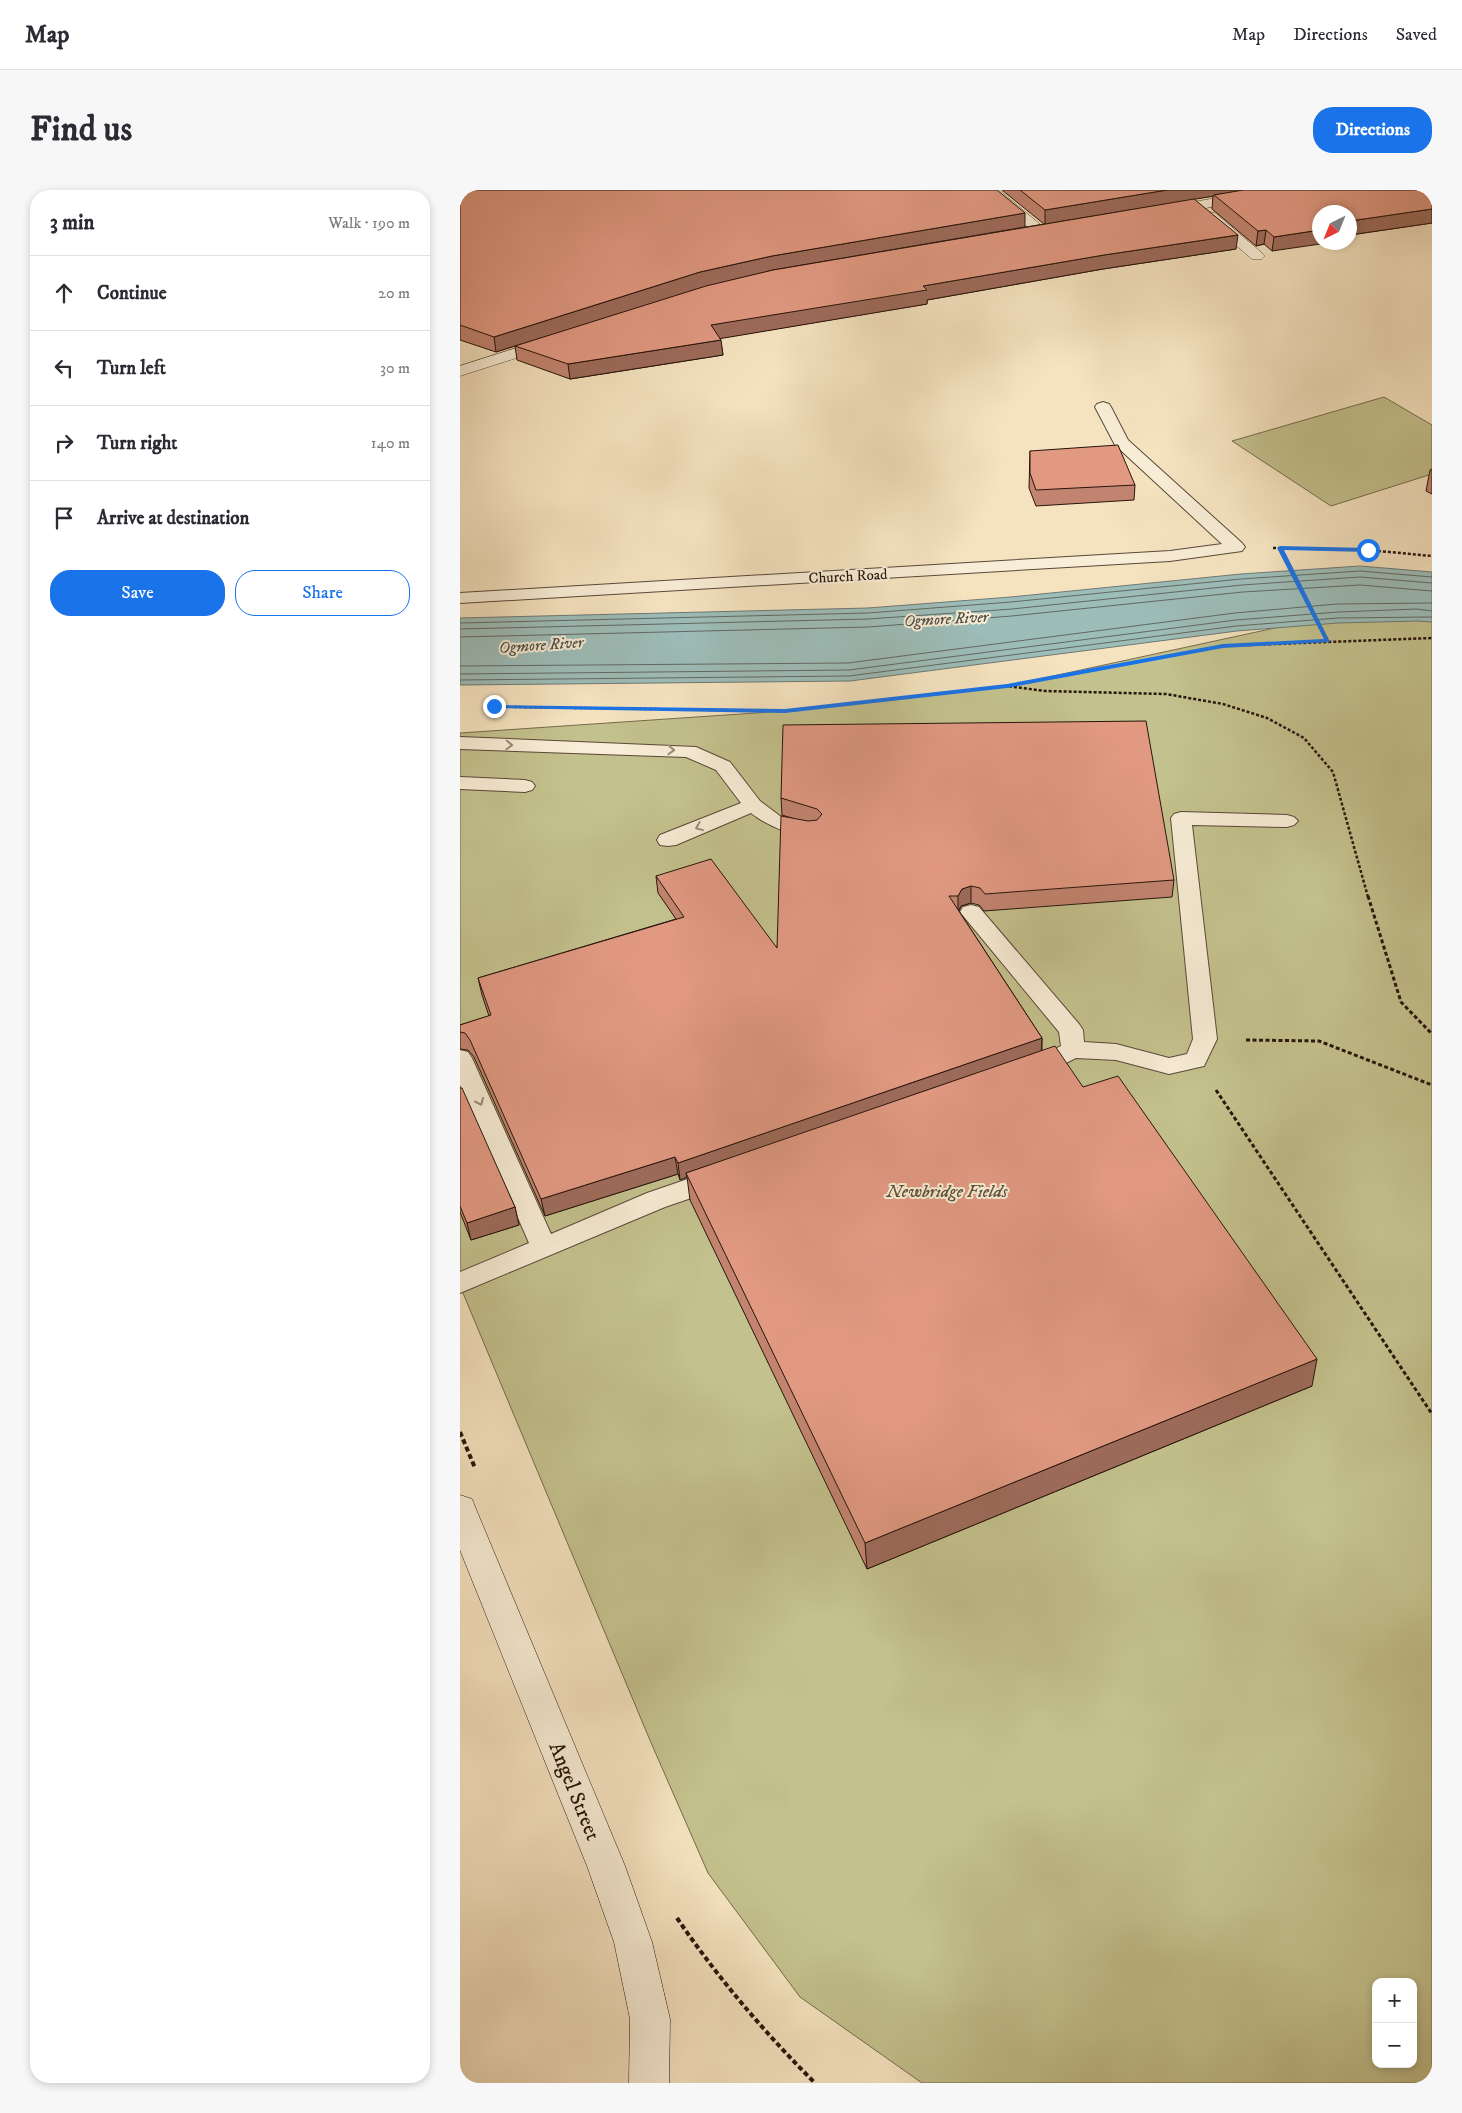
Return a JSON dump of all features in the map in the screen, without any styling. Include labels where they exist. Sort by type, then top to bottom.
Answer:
[{"type":"street","points":[[990,190],[1046,230],[1022,234]]},
{"type":"street","points":[[1148,214],[1289,190]]},
{"type":"street","points":[[1196,205],[1256,256]]},
{"type":"street","points":[[460,371],[562,338]]},
{"type":"street","name":"Angel Street","points":[[460,1509],[606,1866],[633,1942],[650,2019],[649,2083]]},
{"type":"lane","points":[[1103,407],[1121,442],[1236,547]]},
{"type":"lane","name":"Church Road","points":[[460,598],[1170,556],[1236,547]]},
{"type":"lane","points":[[460,743],[689,751],[723,766],[753,805],[773,820],[810,831]]},
{"type":"lane","points":[[460,783],[526,786]]},
{"type":"lane","points":[[668,840],[753,805]]},
{"type":"lane","points":[[1009,1078],[1046,1065],[1074,1050],[1116,1052],[1169,1066],[1196,1060],[1205,1039],[1181,818],[1287,821]]},
{"type":"lane","points":[[971,912],[1071,1030],[1074,1050]]},
{"type":"lane","points":[[460,1058],[544,1247]]},
{"type":"lane","points":[[460,1283],[656,1200],[740,1171]]},
{"type":"path","points":[[1236,547],[1368,550],[1432,556]]},
{"type":"path","points":[[1280,548],[1328,641]]},
{"type":"path","points":[[513,707],[785,711],[1007,686],[1223,646],[1432,638]]},
{"type":"path","points":[[1007,686],[1046,691],[1166,694],[1223,704],[1267,718],[1304,738],[1333,772],[1376,926],[1402,1002],[1432,1034]]},
{"type":"path","points":[[1205,1039],[1319,1042],[1432,1085]]},
{"type":"path","points":[[1196,1060],[1432,1414]]},
{"type":"green space","points":[[1384,397],[1432,425],[1432,474],[1331,506],[1232,441]]},
{"type":"green space","name":"Newbridge Fields","points":[[1432,594],[1432,2083],[922,2083],[800,1997],[708,1873],[649,1738],[460,1286],[460,733],[785,711],[1007,686]]},
{"type":"water","name":"Ogmore River","points":[[1360,566],[1432,572],[1432,622],[1338,623],[1237,631],[850,681],[460,685],[460,618],[868,608],[1011,597],[1241,574]]},
{"type":"building","points":[[460,190],[997,190],[1025,213],[772,256],[700,272],[494,337],[460,325]]},
{"type":"building","points":[[1020,190],[1167,190],[1045,210]]},
{"type":"building","points":[[1243,190],[1432,190],[1432,209],[1357,220],[1357,205],[1312,205],[1312,231],[1274,237],[1266,230],[1258,231],[1214,195]]},
{"type":"building","points":[[1194,199],[1238,235],[1104,255],[923,286],[927,290],[711,325],[721,340],[568,364],[515,346],[706,286],[773,270]]},
{"type":"building","points":[[1118,445],[1135,485],[1036,490],[1030,473],[1030,451]]},
{"type":"building","points":[[1146,721],[1174,880],[985,894],[980,888],[971,886],[962,889],[958,896],[949,896],[1042,1038],[678,1163],[675,1157],[541,1199],[470,1040],[465,1033],[460,1032],[460,1025],[491,1015],[478,978],[684,917],[656,876],[711,859],[777,948],[781,816],[808,821],[817,820],[822,814],[817,809],[781,798],[783,725]]},
{"type":"building","points":[[1055,1046],[1083,1087],[1118,1076],[1317,1359],[865,1543],[686,1173]]},
{"type":"building","points":[[460,1088],[462,1088],[515,1207],[467,1223],[460,1206]]},
{"type":"route","points":[[494,706],[785,711],[1007,686],[1223,646],[1328,641],[1280,548],[1368,550]]}]
